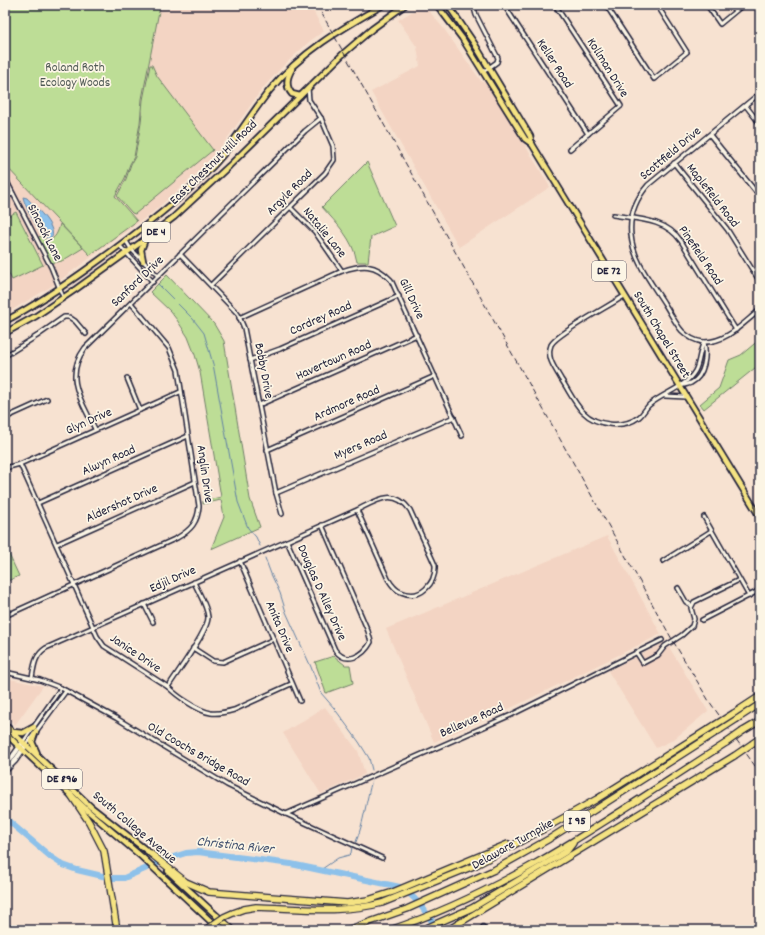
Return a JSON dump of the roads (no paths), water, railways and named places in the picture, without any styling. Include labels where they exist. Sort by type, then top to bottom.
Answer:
[{"type":"highway","points":[[205,930],[224,917],[244,909],[256,907],[345,910],[366,908],[429,885],[476,865],[597,799],[760,696]]},
{"type":"highway","name":"Delaware Turnpike","points":[[347,930],[407,909],[494,870],[586,816],[760,704]]},
{"type":"highway","name":"Delaware Turnpike","points":[[390,930],[441,912],[508,880],[576,839],[760,721]]},
{"type":"highway","points":[[449,930],[734,756],[760,738]]},
{"type":"highway","points":[[71,795],[90,822],[104,851],[111,889],[116,930]]},
{"type":"highway","points":[[150,853],[186,882],[209,892],[347,903],[368,900],[393,892],[542,830]]},
{"type":"highway","points":[[424,929],[472,908],[567,851],[576,839]]},
{"type":"highway","name":"South College Avenue","points":[[217,916],[233,930]]},
{"type":"main road","name":"East Chestnut Hill Road","points":[[5,322],[60,289],[120,246],[167,208],[207,173],[225,152],[269,90],[296,62],[333,34],[383,5]]},
{"type":"main road","name":"East Chestnut Hill Road","points":[[5,333],[36,316],[146,239],[174,217],[201,193],[308,88],[372,29],[405,5]]},
{"type":"main road","name":"South Chapel Street","points":[[448,5],[489,68],[530,136],[532,144],[760,516]]},
{"type":"main road","name":"South Chapel Street","points":[[437,6],[462,38],[525,139],[532,144]]},
{"type":"main road","points":[[296,62],[287,80],[292,94],[300,96]]},
{"type":"main road","points":[[143,261],[141,250],[146,239]]},
{"type":"main road","name":"South College Avenue","points":[[5,725],[91,807],[150,853]]},
{"type":"main road","points":[[12,732],[23,733],[35,729]]},
{"type":"main road","points":[[35,729],[32,742],[38,757]]},
{"type":"main road","name":"South College Avenue","points":[[5,733],[220,930]]},
{"type":"main road","name":"South College Avenue","points":[[167,867],[217,916]]},
{"type":"street","points":[[475,5],[474,8],[476,15],[498,58],[497,62],[483,72]]},
{"type":"street","name":"Keller Road","points":[[504,5],[588,134]]},
{"type":"street","name":"Kollman Drive","points":[[555,5],[621,106],[570,149]]},
{"type":"street","points":[[606,5],[654,79],[687,52],[657,5]]},
{"type":"street","points":[[707,5],[720,24],[743,5]]},
{"type":"street","name":"Argyle Road","points":[[211,285],[291,208],[325,173],[334,160],[333,146],[321,118],[309,100],[308,88]]},
{"type":"street","name":"Scottfield Drive","points":[[704,342],[691,338],[681,329],[640,263],[631,239],[631,218],[635,204],[652,181],[746,106],[760,93]]},
{"type":"street","points":[[300,96],[309,100]]},
{"type":"street","points":[[746,106],[760,124]]},
{"type":"street","name":"Sanford Drive","points":[[95,430],[77,390],[75,381],[75,368],[80,354],[305,131],[321,118]]},
{"type":"street","points":[[710,135],[760,197]]},
{"type":"street","name":"Maplefield Road","points":[[674,163],[726,229],[760,282]]},
{"type":"street","name":"Sincock Lane","points":[[5,178],[51,267],[63,297]]},
{"type":"street","points":[[5,196],[13,194]]},
{"type":"street","name":"Natalie Lane","points":[[291,208],[315,232],[342,271]]},
{"type":"street","name":"Pinefield Road","points":[[613,215],[661,224],[670,228],[676,234],[736,330]]},
{"type":"street","points":[[126,241],[158,276]]},
{"type":"street","points":[[120,246],[153,282]]},
{"type":"street","name":"Bobby Drive","points":[[180,254],[238,314],[245,332],[267,450],[282,514]]},
{"type":"street","name":"Gill Drive","points":[[239,318],[356,266],[380,269],[392,280],[462,436]]},
{"type":"street","name":"Cordrey Road","points":[[250,360],[280,349],[399,296]]},
{"type":"street","points":[[624,296],[557,338],[551,346],[551,361],[580,408],[590,417],[600,422],[615,424],[630,422],[641,416],[649,405],[679,386],[695,371],[700,349],[704,342]]},
{"type":"street","name":"Anglin Drive","points":[[5,616],[186,533],[196,522],[199,506],[180,392],[178,370],[169,348],[131,303]]},
{"type":"street","points":[[704,342],[719,340],[727,336],[760,310]]},
{"type":"street","points":[[5,356],[64,317],[69,317],[75,321],[86,334]]},
{"type":"street","name":"Havertown Road","points":[[259,405],[417,335]]},
{"type":"street","points":[[679,386],[691,383],[701,372],[706,350],[704,342]]},
{"type":"street","name":"Ardmore Road","points":[[267,450],[435,376]]},
{"type":"street","points":[[127,378],[140,410]]},
{"type":"street","name":"Glyn Drive","points":[[5,468],[20,464],[180,392]]},
{"type":"street","points":[[664,396],[686,397]]},
{"type":"street","points":[[5,418],[47,399]]},
{"type":"street","points":[[5,407],[10,416]]},
{"type":"street","name":"Myers Road","points":[[276,493],[454,417]]},
{"type":"street","name":"Alwyn Road","points":[[38,504],[188,436]]},
{"type":"street","name":"Janice Drive","points":[[20,464],[93,627],[99,640],[104,646],[202,710],[217,713],[234,710],[292,684]]},
{"type":"street","name":"Aldershot Drive","points":[[56,544],[195,482]]},
{"type":"street","name":"Edjil Drive","points":[[32,678],[36,658],[43,650],[240,561],[384,498],[393,498],[405,504],[410,510],[434,565],[435,573],[428,587],[414,594],[401,592],[393,587],[357,510]]},
{"type":"street","points":[[704,517],[749,596]]},
{"type":"street","name":"Douglas D Alley Drive","points":[[287,541],[335,650],[344,658],[363,654],[370,642],[368,631],[322,525]]},
{"type":"street","points":[[663,561],[711,531]]},
{"type":"street","name":"Anita Drive","points":[[240,561],[300,701]]},
{"type":"street","points":[[636,652],[643,663],[658,655],[665,646],[682,635],[692,626],[694,622],[692,606],[697,600],[739,580]]},
{"type":"street","points":[[168,687],[206,626],[208,618],[206,609],[194,582]]},
{"type":"street","points":[[678,588],[686,602],[692,606]]},
{"type":"street","points":[[702,620],[760,590]]},
{"type":"street","points":[[144,604],[153,622]]},
{"type":"street","points":[[193,648],[212,661],[223,662],[274,640]]},
{"type":"street","name":"Bellevue Road","points":[[286,814],[511,715],[662,640]]},
{"type":"street","name":"Old Coochs Bridge Road","points":[[5,672],[32,678],[61,688],[116,718],[218,780],[286,814],[382,858]]},
{"type":"street","points":[[35,729],[61,688]]},
{"type":"street","points":[[5,767],[66,691]]},
{"type":"street","points":[[5,771],[15,761],[21,748]]},
{"type":"water","points":[[23,197],[27,198],[48,222],[51,227],[52,237],[47,238],[40,231],[29,213]]},
{"type":"waterway","points":[[158,284],[193,319],[204,333],[213,364],[238,502],[248,528],[256,537],[260,546]]},
{"type":"waterway","points":[[265,558],[280,593],[286,612],[321,693],[359,742],[369,758],[372,770]]},
{"type":"waterway","points":[[356,842],[372,780]]},
{"type":"waterway","name":"Christina River","points":[[5,818],[51,857],[63,865],[77,870],[111,878],[124,878],[170,858],[186,853],[198,852],[291,864],[400,887],[417,901],[438,930]]},
{"type":"waterway","points":[[319,871],[338,858],[349,855],[352,847]]},
{"type":"railway","points":[[317,5],[673,641],[709,701],[760,773]]},
{"type":"park label","name":"Roland Roth Ecology Woods","points":[[75,76]]}]
